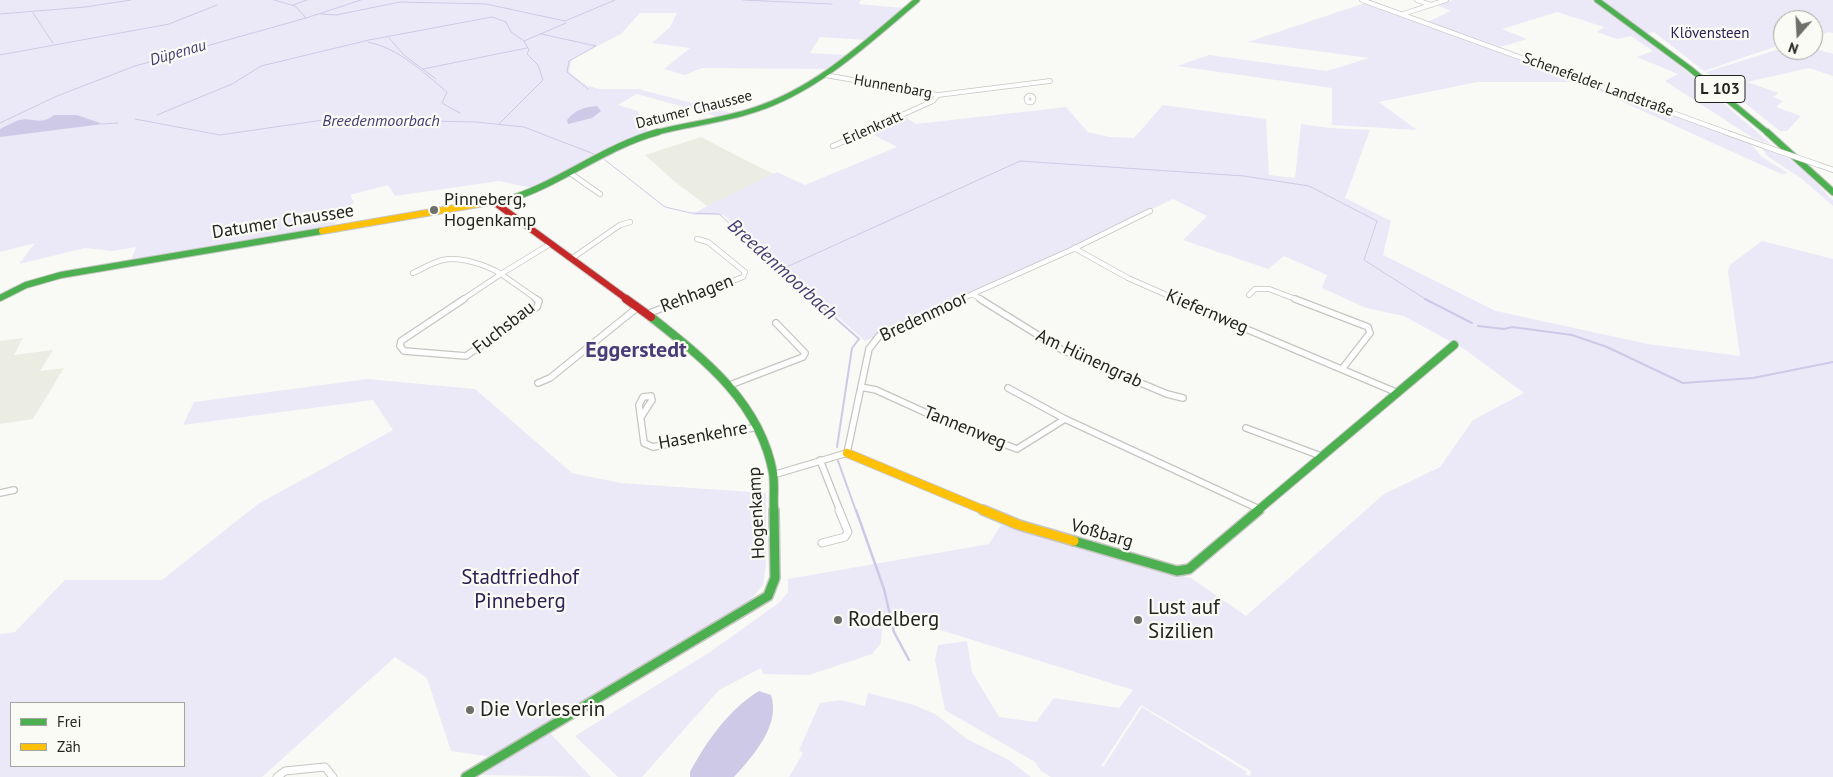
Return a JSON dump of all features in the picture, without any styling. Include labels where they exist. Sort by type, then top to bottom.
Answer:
[{"type":"street","name":"Datumer Chaussee","points":[[0,298],[26,285],[61,276],[494,202],[537,190],[622,144],[641,136],[755,110],[789,96],[825,75],[917,0]]},
{"type":"street","name":"Schenefelder Landstraße","points":[[1362,0],[1833,170]]},
{"type":"street","points":[[1417,0],[1430,5]]},
{"type":"street","points":[[1402,14],[1446,0]]},
{"type":"street","name":"L 103","points":[[1597,0],[1714,84],[1771,133],[1833,192]]},
{"type":"street","name":"Hunnenbarg","points":[[825,75],[938,95],[1050,81]]},
{"type":"street","points":[[1020,85],[1028,96]]},
{"type":"street","name":"Erlenkratt","points":[[833,146],[933,101],[938,95]]},
{"type":"street","points":[[570,173],[600,194]]},
{"type":"street","name":"Hogenkamp","points":[[466,777],[768,596],[775,578],[773,475],[768,452],[758,427],[730,385],[697,353],[638,307],[494,202]]},
{"type":"street","name":"Bredenmoor","points":[[846,453],[869,349],[879,336],[974,295],[1150,211]]},
{"type":"street","points":[[571,259],[620,225],[630,222]]},
{"type":"street","name":"Rehhagen","points":[[647,314],[743,277],[745,272],[708,242],[697,239]]},
{"type":"street","name":"Fuchsbau","points":[[413,273],[448,258],[493,269],[501,274],[539,301],[540,304],[466,356],[404,351],[400,346],[401,341],[406,337],[501,274],[550,244]]},
{"type":"street","name":"Kiefernweg","points":[[1074,248],[1128,278],[1166,296],[1398,393]]},
{"type":"street","name":"Kiefernweg","points":[[1249,295],[1255,289],[1269,289],[1368,327],[1370,333],[1342,369]]},
{"type":"street","name":"Am Hünengrab","points":[[974,295],[1030,332],[1062,350],[1167,394],[1183,398]]},
{"type":"street","points":[[538,383],[550,378],[638,307]]},
{"type":"street","points":[[730,385],[803,357],[805,353],[776,323]]},
{"type":"street","name":"Voßbarg","points":[[846,453],[1019,525],[1177,571],[1189,569],[1454,344]]},
{"type":"street","name":"Tannenweg","points":[[861,387],[876,390],[944,421],[1017,448],[1065,419]]},
{"type":"street","points":[[1008,388],[1065,419],[1259,510]]},
{"type":"street","name":"Hasenkehre","points":[[641,417],[644,443],[653,447],[758,427]]},
{"type":"street","points":[[1246,428],[1321,456]]},
{"type":"street","points":[[773,475],[846,453]]},
{"type":"street","points":[[820,460],[848,532],[845,537],[822,543]]},
{"type":"street","points":[[0,494],[14,490]]},
{"type":"street","points":[[277,777],[285,771],[325,767],[333,777]]},
{"type":"shaded area","points":[[597,106],[601,111],[592,118],[568,124],[567,120],[576,111]]},
{"type":"shaded area","points":[[54,115],[77,115],[103,124],[0,137],[0,129],[17,121],[24,119],[40,121]]},
{"type":"shaded area","points":[[701,137],[774,174],[707,206],[674,181],[645,155]]},
{"type":"shaded area","points":[[23,338],[14,355],[53,350],[40,371],[64,368],[33,419],[0,424],[0,341]]},
{"type":"shaded area","points":[[759,691],[771,695],[773,706],[772,718],[769,729],[749,760],[734,777],[690,777],[690,772],[696,761],[719,727],[748,698]]},
{"type":"green space","points":[[0,0],[861,0],[859,4],[903,8],[865,40],[820,37],[810,53],[846,55],[827,69],[702,68],[685,75],[664,69],[690,48],[652,43],[670,27],[677,13],[640,13],[621,34],[572,59],[569,72],[586,85],[599,89],[638,89],[735,114],[719,117],[637,94],[618,105],[638,111],[648,132],[619,142],[533,188],[499,181],[395,196],[388,185],[350,195],[354,202],[332,227],[131,261],[136,247],[112,251],[85,248],[19,264],[35,243],[0,252]]},
{"type":"green space","name":"Klövensteen","points":[[1453,0],[1833,0],[1833,33],[1823,34],[1823,10],[1773,10],[1773,47],[1704,71],[1654,32],[1643,34],[1772,145],[1753,138],[1665,81],[1678,74],[1637,57],[1653,51],[1631,36],[1617,39],[1597,32],[1604,27],[1557,12],[1502,29],[1527,39],[1500,47],[1427,22],[1451,11],[1436,5]]},
{"type":"green space","points":[[1365,3],[1748,141],[1762,157],[1788,173],[1781,174],[1579,82],[1477,82],[1379,102],[1417,130],[1332,125],[1332,88],[1177,66],[1209,55],[1327,71],[1369,58],[1248,42]]},
{"type":"green space","points":[[1773,51],[1773,60],[1823,60],[1823,51],[1833,54],[1833,76],[1809,68],[1747,82],[1779,93],[1773,97],[1783,101],[1776,107],[1801,116],[1787,131],[1780,131],[1706,72]]},
{"type":"green space","points":[[1163,105],[1266,119],[1269,175],[1295,178],[1301,124],[1370,130],[1345,198],[1391,221],[1383,255],[1496,311],[1648,344],[1740,356],[1728,271],[1730,265],[1762,241],[1833,259],[1833,777],[1051,777],[1041,771],[1035,762],[945,710],[935,660],[938,645],[967,641],[972,672],[999,717],[1036,722],[1054,698],[1119,708],[1133,690],[889,614],[882,628],[881,643],[872,654],[809,675],[763,674],[761,668],[719,690],[642,777],[618,777],[575,736],[710,652],[780,602],[788,592],[788,579],[989,544],[1001,525],[1191,578],[1246,616],[1384,494],[1440,467],[1473,420],[1524,393],[1464,349],[1404,316],[1366,308],[1322,288],[1327,275],[1284,256],[1268,269],[1183,240],[1207,216],[1173,199],[1040,263],[865,341],[724,215],[692,215],[777,172],[805,185],[897,147],[868,132],[906,117],[916,124],[1066,107],[1088,132],[1109,137],[1134,138]],"holes":[[[1141,705],[1251,771],[1250,776],[1245,774],[1247,772],[1142,707],[1104,766],[1101,766]]]},
{"type":"green space","points":[[1762,148],[1773,150],[1783,155],[1801,168],[1833,200],[1833,206],[1802,179],[1767,156]]},
{"type":"green space","name":"Stadtfriedhof Pinneberg","points":[[367,379],[475,389],[572,473],[620,483],[766,493],[766,565],[763,585],[742,609],[492,757],[451,751],[427,678],[395,657],[262,777],[0,777],[0,634],[15,632],[65,580],[162,580],[258,504],[393,430],[373,400],[183,425],[194,402]]},
{"type":"green space","points":[[868,693],[914,705],[935,714],[967,739],[1009,760],[1031,777],[789,777],[803,753],[799,750],[820,703],[841,700],[865,706]]},
{"type":"green space","points":[[549,732],[591,777],[482,775]]},
{"type":"waterway","points":[[0,14],[85,7],[131,0]]},
{"type":"waterway","points":[[274,0],[295,6],[306,18]]},
{"type":"waterway","points":[[293,5],[307,0]]},
{"type":"waterway","name":"Düpenau","points":[[306,18],[361,0]]},
{"type":"waterway","points":[[321,14],[336,15],[400,2],[486,4],[565,21],[615,0]]},
{"type":"waterway","points":[[743,0],[832,4]]},
{"type":"waterway","points":[[0,55],[169,24],[217,5]]},
{"type":"waterway","points":[[33,13],[53,43]]},
{"type":"waterway","points":[[157,115],[232,84],[261,66],[369,40],[492,17],[506,22],[511,32],[524,41]]},
{"type":"waterway","name":"Düpenau","points":[[0,123],[57,96],[135,66],[306,18]]},
{"type":"waterway","points":[[524,41],[566,23]]},
{"type":"waterway","points":[[541,34],[596,46],[569,61],[567,72],[588,89]]},
{"type":"waterway","points":[[389,38],[404,55],[436,79]]},
{"type":"waterway","points":[[499,124],[543,80],[538,65],[527,54],[529,50],[524,41]]},
{"type":"waterway","points":[[368,42],[390,50],[420,69],[447,92],[442,103],[460,113]]},
{"type":"waterway","points":[[423,69],[527,48]]},
{"type":"waterway","name":"Breedenmoorbach","points":[[135,119],[220,135],[330,119],[476,122],[524,127],[594,154]]},
{"type":"waterway","points":[[103,124],[118,123]]},
{"type":"waterway","name":"Breedenmoorbach","points":[[605,160],[665,207],[691,213],[719,214],[816,300]]},
{"type":"waterway","points":[[782,269],[1020,161],[1244,176],[1309,186],[1377,221],[1364,260],[1427,300]]},
{"type":"waterway","name":"Breedenmoorbach","points":[[814,299],[859,339],[852,348],[837,447]]},
{"type":"waterway","points":[[1425,299],[1472,323]]},
{"type":"waterway","points":[[1478,326],[1504,329],[1512,327],[1572,335],[1607,347],[1683,383],[1753,378],[1833,362]]},
{"type":"waterway","name":"Breedenmoorbach","points":[[838,461],[856,511]]},
{"type":"waterway","name":"Breedenmoorbach","points":[[856,510],[884,589],[894,632],[909,660]]},
{"type":"traffic: fast","points":[[513,198],[559,179],[603,154],[633,140],[663,130],[755,110],[778,101],[800,90],[841,63],[917,0]]},
{"type":"traffic: fast","points":[[1597,0],[1659,44],[1719,91],[1777,140],[1833,192]]},
{"type":"traffic: fast","points":[[0,298],[26,285],[61,275],[322,231]]},
{"type":"traffic: fast","points":[[466,777],[768,596],[775,578],[773,475],[768,452],[758,427],[730,385],[697,353],[651,317]]},
{"type":"traffic: fast","points":[[1074,541],[1177,571],[1189,569],[1454,345]]},
{"type":"traffic: slow","points":[[322,231],[513,198]]},
{"type":"traffic: slow","points":[[847,453],[1019,525],[1074,541]]},
{"type":"traffic: jam","points":[[494,202],[651,317]]},
{"type":"place","name":"Pinneberg, Hogenkamp","points":[[434,210]]},
{"type":"place","name":"Rodelberg","points":[[838,620]]},
{"type":"place","name":"Lust auf Sizilien","points":[[1138,620]]},
{"type":"place","name":"Die Vorleserin","points":[[470,710]]},
{"type":"district","name":"Eggerstedt","points":[[636,351]]}]
